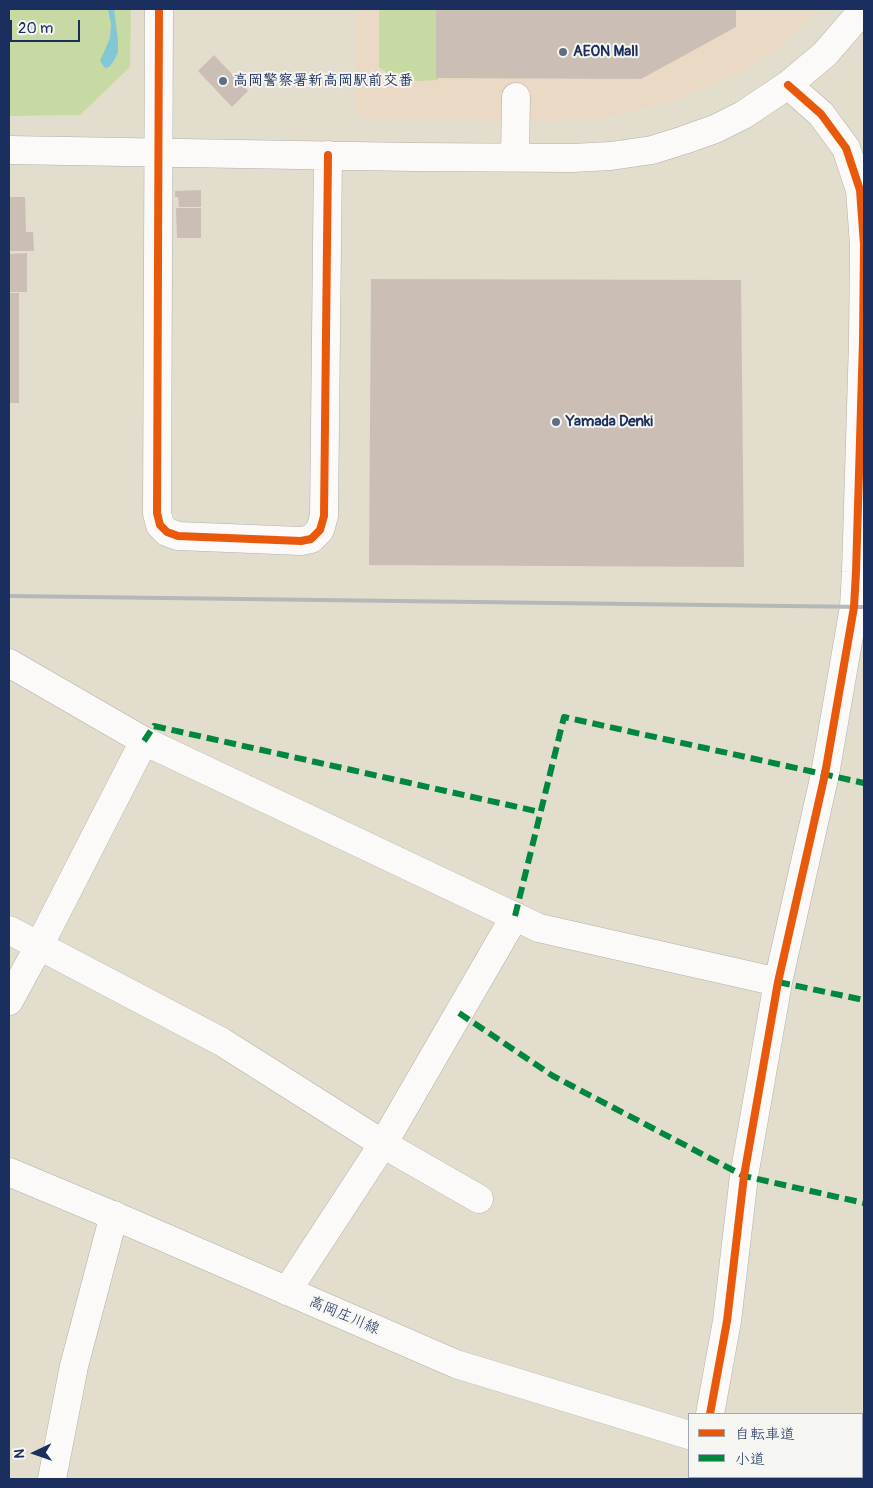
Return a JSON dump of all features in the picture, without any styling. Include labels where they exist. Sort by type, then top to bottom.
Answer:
[{"type":"street","points":[[159,9],[157,513],[160,525],[167,532],[206,547],[300,542],[311,539],[320,530],[324,516],[328,156]]},
{"type":"street","points":[[9,150],[328,156],[515,157],[611,156],[652,150],[715,129],[743,115],[788,85],[825,54],[862,9]]},
{"type":"street","points":[[710,1413],[727,1321],[744,1176],[778,982],[825,774],[854,607],[863,341],[864,245],[860,190],[846,148],[821,114],[788,85]]},
{"type":"street","points":[[515,157],[516,97]]},
{"type":"street","points":[[9,663],[144,741],[539,928],[778,982]]},
{"type":"street","points":[[9,1001],[144,741]]},
{"type":"street","points":[[287,1291],[383,1144],[515,916]]},
{"type":"street","points":[[9,930],[222,1042],[383,1144],[479,1199]]},
{"type":"street","name":"高岡庄川線","points":[[9,1172],[456,1364],[688,1435]]},
{"type":"street","points":[[52,1479],[74,1366],[114,1216]]},
{"type":"shaded area","points":[[355,9],[817,9],[810,19],[776,49],[738,73],[675,101],[602,118],[544,122],[355,118]]},
{"type":"green space","points":[[9,9],[131,9],[130,67],[80,115],[9,116]]},
{"type":"green space","points":[[379,9],[438,9],[438,80],[399,82],[379,67]]},
{"type":"water","points":[[108,9],[114,9],[118,52],[114,61],[109,67],[105,68],[100,61],[110,38],[111,24]]},
{"type":"building","name":"AEON Mall","points":[[436,9],[736,9],[736,27],[641,79],[436,78]]},
{"type":"building","name":"高岡警察署新高岡駅前交番","points":[[214,55],[248,91],[232,107],[198,71]]},
{"type":"building","points":[[201,190],[201,207],[179,207],[175,191]]},
{"type":"building","points":[[9,197],[25,197],[26,232],[33,232],[34,251],[9,251]]},
{"type":"building","points":[[176,208],[201,208],[201,238],[177,238]]},
{"type":"building","points":[[27,253],[27,292],[9,292],[9,254]]},
{"type":"building","name":"Yamada Denki","points":[[371,279],[741,280],[744,567],[369,565]]},
{"type":"building","points":[[9,293],[19,293],[19,403],[9,403]]},
{"type":"railway","points":[[9,596],[864,607]]},
{"type":"marked path","points":[[515,916],[564,717],[864,783]]},
{"type":"marked path","points":[[144,741],[154,726],[540,812]]},
{"type":"marked path","points":[[778,982],[864,1000]]},
{"type":"marked path","points":[[459,1013],[553,1076],[744,1176],[864,1203]]},
{"type":"cycle path","points":[[159,9],[157,513],[160,525],[167,532],[178,536],[301,541],[311,539],[320,530],[324,516],[328,155]]},
{"type":"cycle path","points":[[710,1413],[727,1321],[744,1176],[778,982],[825,774],[854,607],[863,341],[864,245],[860,190],[846,148],[821,114],[788,85]]},
{"type":"place","name":"AEON Mall","points":[[563,52]]},
{"type":"place","name":"高岡警察署新高岡駅前交番","points":[[223,81]]},
{"type":"place","name":"Yamada Denki","points":[[556,422]]}]
